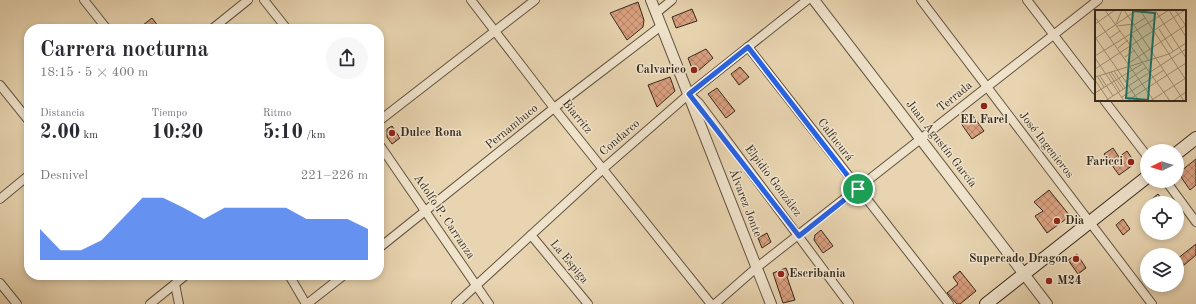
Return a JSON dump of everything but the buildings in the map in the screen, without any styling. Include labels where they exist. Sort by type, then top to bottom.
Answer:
[{"type":"main road","points":[[1184,147],[1196,138]]},
{"type":"main road","points":[[986,304],[1140,182]]},
{"type":"street","points":[[84,0],[103,24]]},
{"type":"street","points":[[218,24],[248,0]]},
{"type":"street","points":[[264,0],[283,24]]},
{"type":"street","name":"Biarritz","points":[[472,0],[554,108],[604,168],[711,304]]},
{"type":"street","points":[[384,117],[535,0]]},
{"type":"street","name":"Álvarez Jonte","points":[[651,0],[771,304]]},
{"type":"street","points":[[656,12],[672,0]]},
{"type":"street","name":"Condarco","points":[[456,304],[604,168],[689,94],[807,0]]},
{"type":"street","name":"Juan Agustín García","points":[[814,0],[1047,304]]},
{"type":"street","name":"José Ingenieros","points":[[921,0],[1152,304]]},
{"type":"street","points":[[1027,0],[1095,89]]},
{"type":"street","name":"Terrada","points":[[715,304],[756,268],[799,236],[1098,0]]},
{"type":"street","name":"Pernambuco","points":[[384,244],[554,108],[661,26]]},
{"type":"street","name":"Calfucurá","points":[[748,47],[949,304]]},
{"type":"street","points":[[0,85],[24,115]]},
{"type":"street","name":"Elpidio González","points":[[689,94],[799,236],[849,304]]},
{"type":"street","points":[[1105,101],[1140,147]]},
{"type":"street","name":"Adolfo P. Carranza","points":[[384,151],[489,304]]},
{"type":"street","points":[[0,199],[24,179]]},
{"type":"street","points":[[1171,188],[1196,222]]},
{"type":"street","name":"La Espiga","points":[[531,235],[588,304]]},
{"type":"street","points":[[150,304],[180,280]]},
{"type":"street","points":[[292,280],[307,304],[338,280]]},
{"type":"street","points":[[0,283],[17,304]]},
{"type":"street","points":[[175,284],[179,304]]},
{"type":"place","name":"Calvarico","points":[[694,70]]},
{"type":"place","name":"EL Farel","points":[[984,106]]},
{"type":"place","name":"Dulce Rona","points":[[392,133]]},
{"type":"place","name":"Faricci","points":[[1131,162]]},
{"type":"place","name":"Dia","points":[[1057,221]]},
{"type":"place","name":"Supercado Dragon","points":[[1076,259]]},
{"type":"place","name":"Escribania","points":[[781,274]]},
{"type":"place","name":"M24","points":[[1049,281]]},
{"type":"route","points":[[748,47],[858,189],[799,236],[699,103],[689,94],[748,47]]}]
